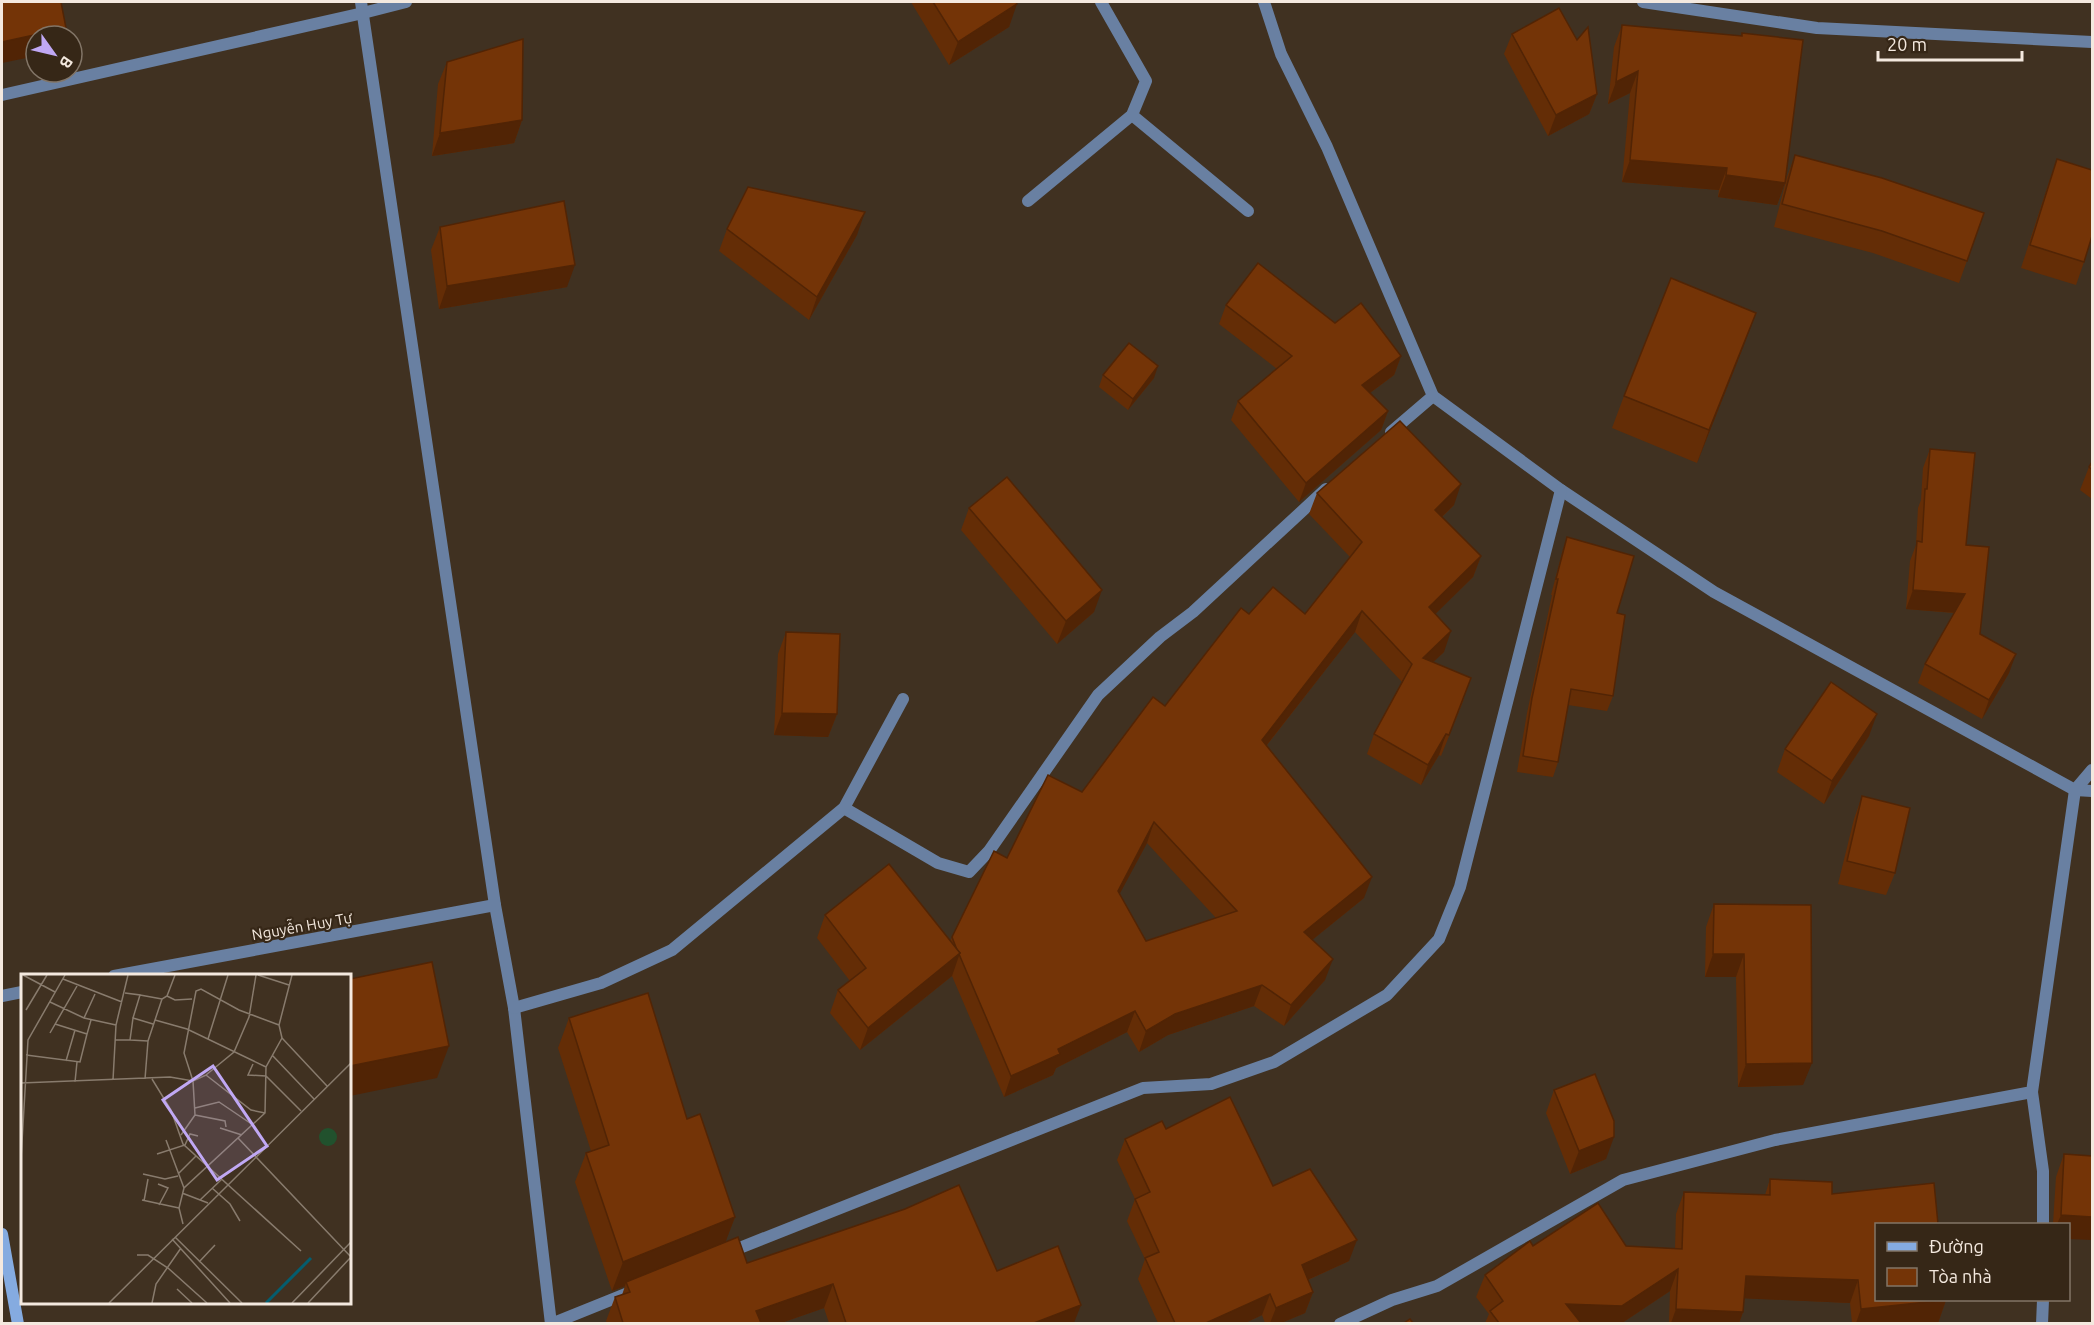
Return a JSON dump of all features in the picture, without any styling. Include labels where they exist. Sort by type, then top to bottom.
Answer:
[{"type":"street","points":[[2,95],[362,7],[406,2]]},
{"type":"street","points":[[1028,201],[1132,115],[1146,81],[1101,2]]},
{"type":"street","points":[[1264,2],[1281,54],[1327,147],[1434,396],[1561,490],[1714,592],[2075,790],[2092,791]]},
{"type":"street","points":[[1643,2],[1817,28],[2092,42]]},
{"type":"street","points":[[362,7],[495,905],[514,1008],[551,1323],[639,1288]]},
{"type":"street","points":[[1132,115],[1248,211]]},
{"type":"street","points":[[1380,442],[1434,396]]},
{"type":"street","points":[[844,808],[938,863],[969,872],[989,851],[1098,695],[1336,480]]},
{"type":"street","points":[[715,1258],[1143,1088],[1211,1084],[1274,1062],[1387,995],[1439,939],[1460,887],[1561,490]]},
{"type":"street","points":[[514,1008],[601,983],[672,950],[844,808],[903,699]]},
{"type":"street","points":[[2043,1223],[2043,1171],[2032,1092],[2075,790],[2092,770]]},
{"type":"street","name":"Nguyễn Huy Tự","points":[[119,974],[495,905]]},
{"type":"street","points":[[2,996],[21,992]]},
{"type":"street","points":[[1340,1323],[1392,1300],[1437,1286],[1623,1180],[1775,1140],[2032,1092]]},
{"type":"street","points":[[2,1234],[18,1323]]},
{"type":"street","points":[[2042,1323],[2043,1301]]},
{"type":"building","points":[[2,2],[61,2],[65,24],[24,24],[24,37],[2,42]]},
{"type":"building","points":[[933,2],[1016,2],[1017,4],[958,42]]},
{"type":"building","points":[[1559,8],[1577,40],[1588,27],[1597,94],[1556,115],[1512,34]]},
{"type":"building","points":[[1622,25],[1742,36],[1742,33],[1803,40],[1785,183],[1726,175],[1727,168],[1630,160],[1638,71],[1616,82]]},
{"type":"building","points":[[523,39],[522,120],[440,133],[447,62]]},
{"type":"building","points":[[1795,155],[1882,178],[1984,213],[1967,261],[1882,231],[1782,204]]},
{"type":"building","points":[[2057,159],[2092,170],[2092,236],[2084,262],[2030,245]]},
{"type":"building","points":[[748,187],[865,212],[817,297],[727,229]]},
{"type":"building","points":[[564,201],[575,265],[447,286],[440,227]]},
{"type":"building","points":[[1258,263],[1335,323],[1361,303],[1401,356],[1362,385],[1388,411],[1306,483],[1238,401],[1292,356],[1226,305]]},
{"type":"building","points":[[1671,278],[1756,313],[1709,430],[1624,396]]},
{"type":"building","points":[[1129,343],[1158,366],[1133,399],[1103,375]]},
{"type":"building","points":[[1400,421],[1461,484],[1435,510],[1481,556],[1429,607],[1451,631],[1423,658],[1471,678],[1449,735],[1446,734],[1428,765],[1374,734],[1412,664],[1362,611],[1262,740],[1372,877],[1304,932],[1333,959],[1291,1005],[1262,985],[1175,1014],[1146,1031],[1135,1011],[1058,1049],[1060,1054],[1011,1076],[952,937],[994,851],[1007,858],[1048,775],[1082,792],[1153,697],[1165,706],[1241,608],[1249,614],[1273,587],[1305,614],[1362,542],[1317,493]],"holes":[[[1154,822],[1237,911],[1146,941],[1118,891]]]},
{"type":"building","points":[[1930,449],[1975,453],[1966,545],[1989,547],[1980,634],[2016,654],[1989,700],[1925,664],[1965,594],[1913,590],[1917,541],[1922,542]]},
{"type":"building","points":[[1007,477],[1102,590],[1066,621],[969,508]]},
{"type":"building","points":[[1567,537],[1634,556],[1617,613],[1625,615],[1613,696],[1571,689],[1558,762],[1523,756],[1532,698],[1558,579],[1556,579]]},
{"type":"building","points":[[786,632],[840,634],[837,714],[782,713]]},
{"type":"building","points":[[1831,682],[1877,714],[1832,781],[1785,749]]},
{"type":"building","points":[[1862,796],[1910,808],[1895,873],[1847,861]]},
{"type":"building","points":[[889,864],[960,953],[868,1028],[838,990],[866,968],[825,915]]},
{"type":"building","points":[[1714,904],[1811,905],[1812,1063],[1746,1064],[1744,954],[1713,954]]},
{"type":"building","points":[[432,962],[449,1046],[351,1066],[351,979]]},
{"type":"building","points":[[648,993],[687,1119],[700,1114],[735,1217],[623,1262],[586,1153],[609,1145],[569,1018]]},
{"type":"building","points":[[1595,1074],[1614,1121],[1614,1137],[1579,1151],[1554,1090]]},
{"type":"building","points":[[1230,1097],[1273,1186],[1310,1169],[1357,1240],[1302,1265],[1313,1292],[1276,1308],[1270,1294],[1206,1323],[1175,1323],[1145,1258],[1159,1252],[1135,1199],[1150,1192],[1125,1139],[1162,1121],[1166,1129]]},
{"type":"building","points":[[2064,1154],[2092,1156],[2092,1217],[2061,1215]]},
{"type":"building","points":[[1770,1179],[1832,1182],[1832,1194],[1934,1183],[1938,1223],[1875,1223],[1875,1301],[1937,1301],[1861,1309],[1858,1280],[1746,1276],[1743,1312],[1676,1309],[1678,1269],[1622,1306],[1566,1304],[1581,1323],[1499,1323],[1490,1311],[1503,1301],[1485,1275],[1530,1241],[1533,1246],[1598,1203],[1626,1246],[1682,1249],[1684,1192],[1770,1195]]},
{"type":"building","points":[[959,1185],[997,1271],[1058,1246],[1081,1305],[1034,1323],[846,1323],[833,1284],[756,1311],[761,1323],[623,1323],[615,1297],[630,1292],[626,1282],[738,1237],[747,1263],[905,1209]]}]
